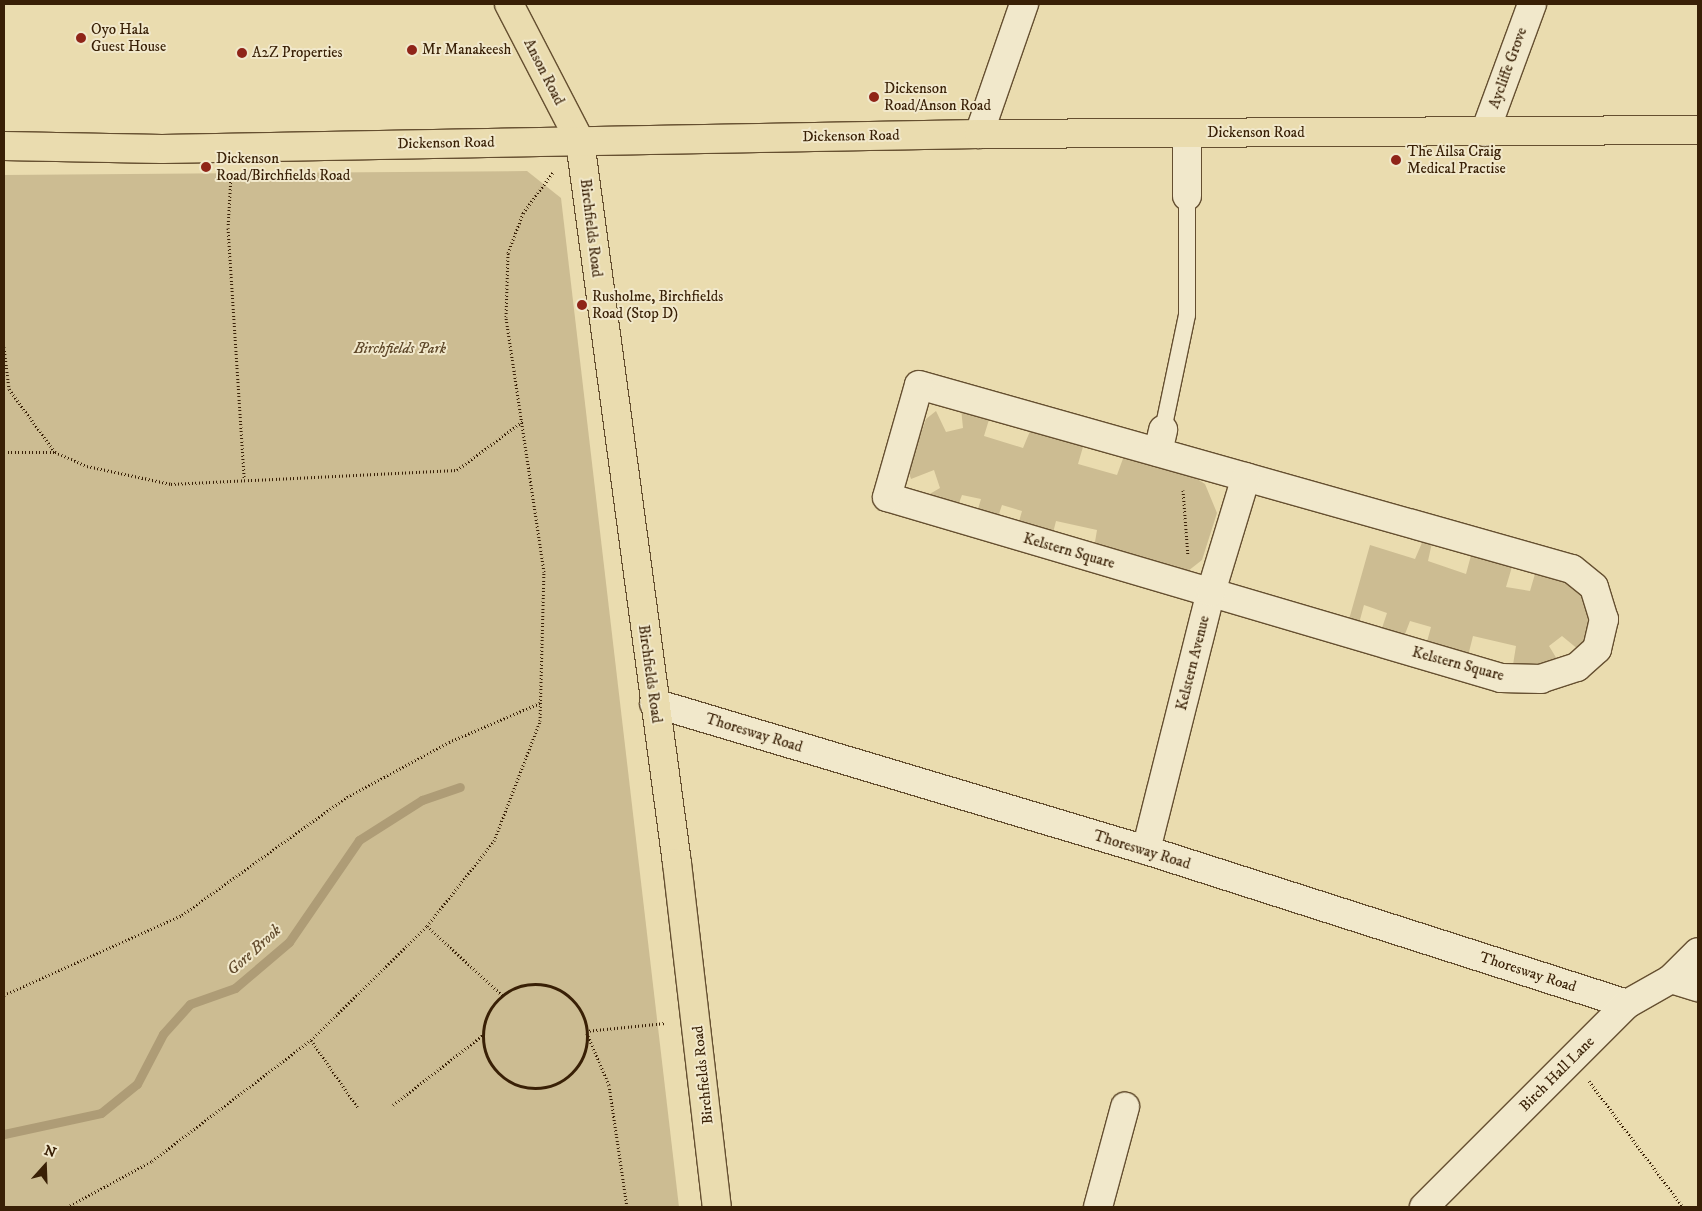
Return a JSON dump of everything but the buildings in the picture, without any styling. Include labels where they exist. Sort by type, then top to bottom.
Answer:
[{"type":"highway","name":"Anson Road","points":[[509,4],[580,141]]},
{"type":"highway","name":"Dickenson Road","points":[[4,146],[229,148],[979,134],[1698,130]]},
{"type":"highway","name":"Birchfields Road","points":[[580,141],[697,1020],[717,1207]]},
{"type":"street","points":[[979,134],[1024,4]]},
{"type":"street","name":"Aycliffe Grove","points":[[1485,132],[1532,4]]},
{"type":"street","points":[[1187,133],[1187,196]]},
{"type":"street","name":"Kelstern Square","points":[[919,385],[1167,447],[1246,477],[1572,568],[1594,587],[1604,619],[1597,649],[1577,667],[1541,679],[1501,678],[887,497],[919,385]]},
{"type":"street","name":"Kelstern Avenue","points":[[1146,850],[1200,589],[1246,477]]},
{"type":"street","name":"Thoresway Road","points":[[654,703],[1146,850],[1627,1004]]},
{"type":"street","name":"Birch Hall Lane","points":[[1424,1207],[1627,1004],[1671,979],[1698,952]]},
{"type":"street","points":[[1671,979],[1698,987]]},
{"type":"street","points":[[1098,1207],[1126,1107]]},
{"type":"lane","points":[[1167,447],[1187,315],[1187,196]]},
{"type":"path","points":[[67,1207],[152,1161],[311,1040],[427,926],[494,841],[540,721],[544,572],[506,317],[508,253],[523,213],[543,184],[580,141]]},
{"type":"path","points":[[229,148],[232,189],[228,200],[228,228],[244,478]]},
{"type":"path","points":[[4,347],[9,389],[55,452]]},
{"type":"path","points":[[4,452],[55,452],[88,466],[171,484],[244,478],[457,470],[523,421]]},
{"type":"path","points":[[1167,447],[1200,589]]},
{"type":"path","points":[[4,995],[182,915],[347,797],[449,742],[540,703]]},
{"type":"path","points":[[427,926],[502,995]]},
{"type":"path","points":[[586,1031],[585,1048],[579,1063],[568,1076],[536,1088],[504,1078],[493,1066],[485,1051],[482,1035],[488,1013],[502,995],[516,987],[547,985],[574,1002],[609,1085],[627,1207]]},
{"type":"path","points":[[586,1031],[697,1020]]},
{"type":"path","points":[[393,1106],[482,1035]]},
{"type":"path","points":[[311,1040],[358,1108]]},
{"type":"path","points":[[1572,1058],[1683,1207]]},
{"type":"green space","name":"Birchfields Park","points":[[527,171],[561,198],[679,1207],[4,1207],[4,175]]},
{"type":"green space","points":[[961,408],[991,413],[984,436],[1023,448],[1033,424],[1085,440],[1078,464],[1117,475],[1125,453],[1191,475],[1205,484],[1217,513],[1202,560],[1188,571],[1175,576],[1093,554],[1097,530],[1056,521],[1051,541],[1016,532],[1022,511],[1002,505],[995,526],[975,519],[981,499],[962,495],[955,514],[921,499],[940,488],[934,470],[911,479],[908,470],[926,419],[936,411],[946,432],[963,428]]},
{"type":"green space","points":[[1424,538],[1433,538],[1428,561],[1466,574],[1473,548],[1514,560],[1506,587],[1530,591],[1537,567],[1566,578],[1586,593],[1592,621],[1588,641],[1579,650],[1562,636],[1549,646],[1560,664],[1512,671],[1516,646],[1473,636],[1467,660],[1425,649],[1431,627],[1410,621],[1402,642],[1380,634],[1387,613],[1364,605],[1358,627],[1348,623],[1370,545],[1415,559]]},
{"type":"waterway","name":"Gore Brook","points":[[4,1134],[101,1113],[137,1084],[163,1034],[190,1004],[235,988],[289,942],[359,840],[422,800],[460,787]]},
{"type":"place","name":"Oyo Hala Guest House","points":[[81,38]]},
{"type":"place","name":"Mr Manakeesh","points":[[412,50]]},
{"type":"place","name":"A2Z Properties","points":[[242,53]]},
{"type":"place","name":"Dickenson Road/Anson Road","points":[[874,97]]},
{"type":"place","name":"The Ailsa Craig Medical Practise","points":[[1396,160]]},
{"type":"place","name":"Dickenson Road/Birchfields Road","points":[[206,167]]},
{"type":"place","name":"Rusholme, Birchfields Road (Stop D)","points":[[582,305]]}]
